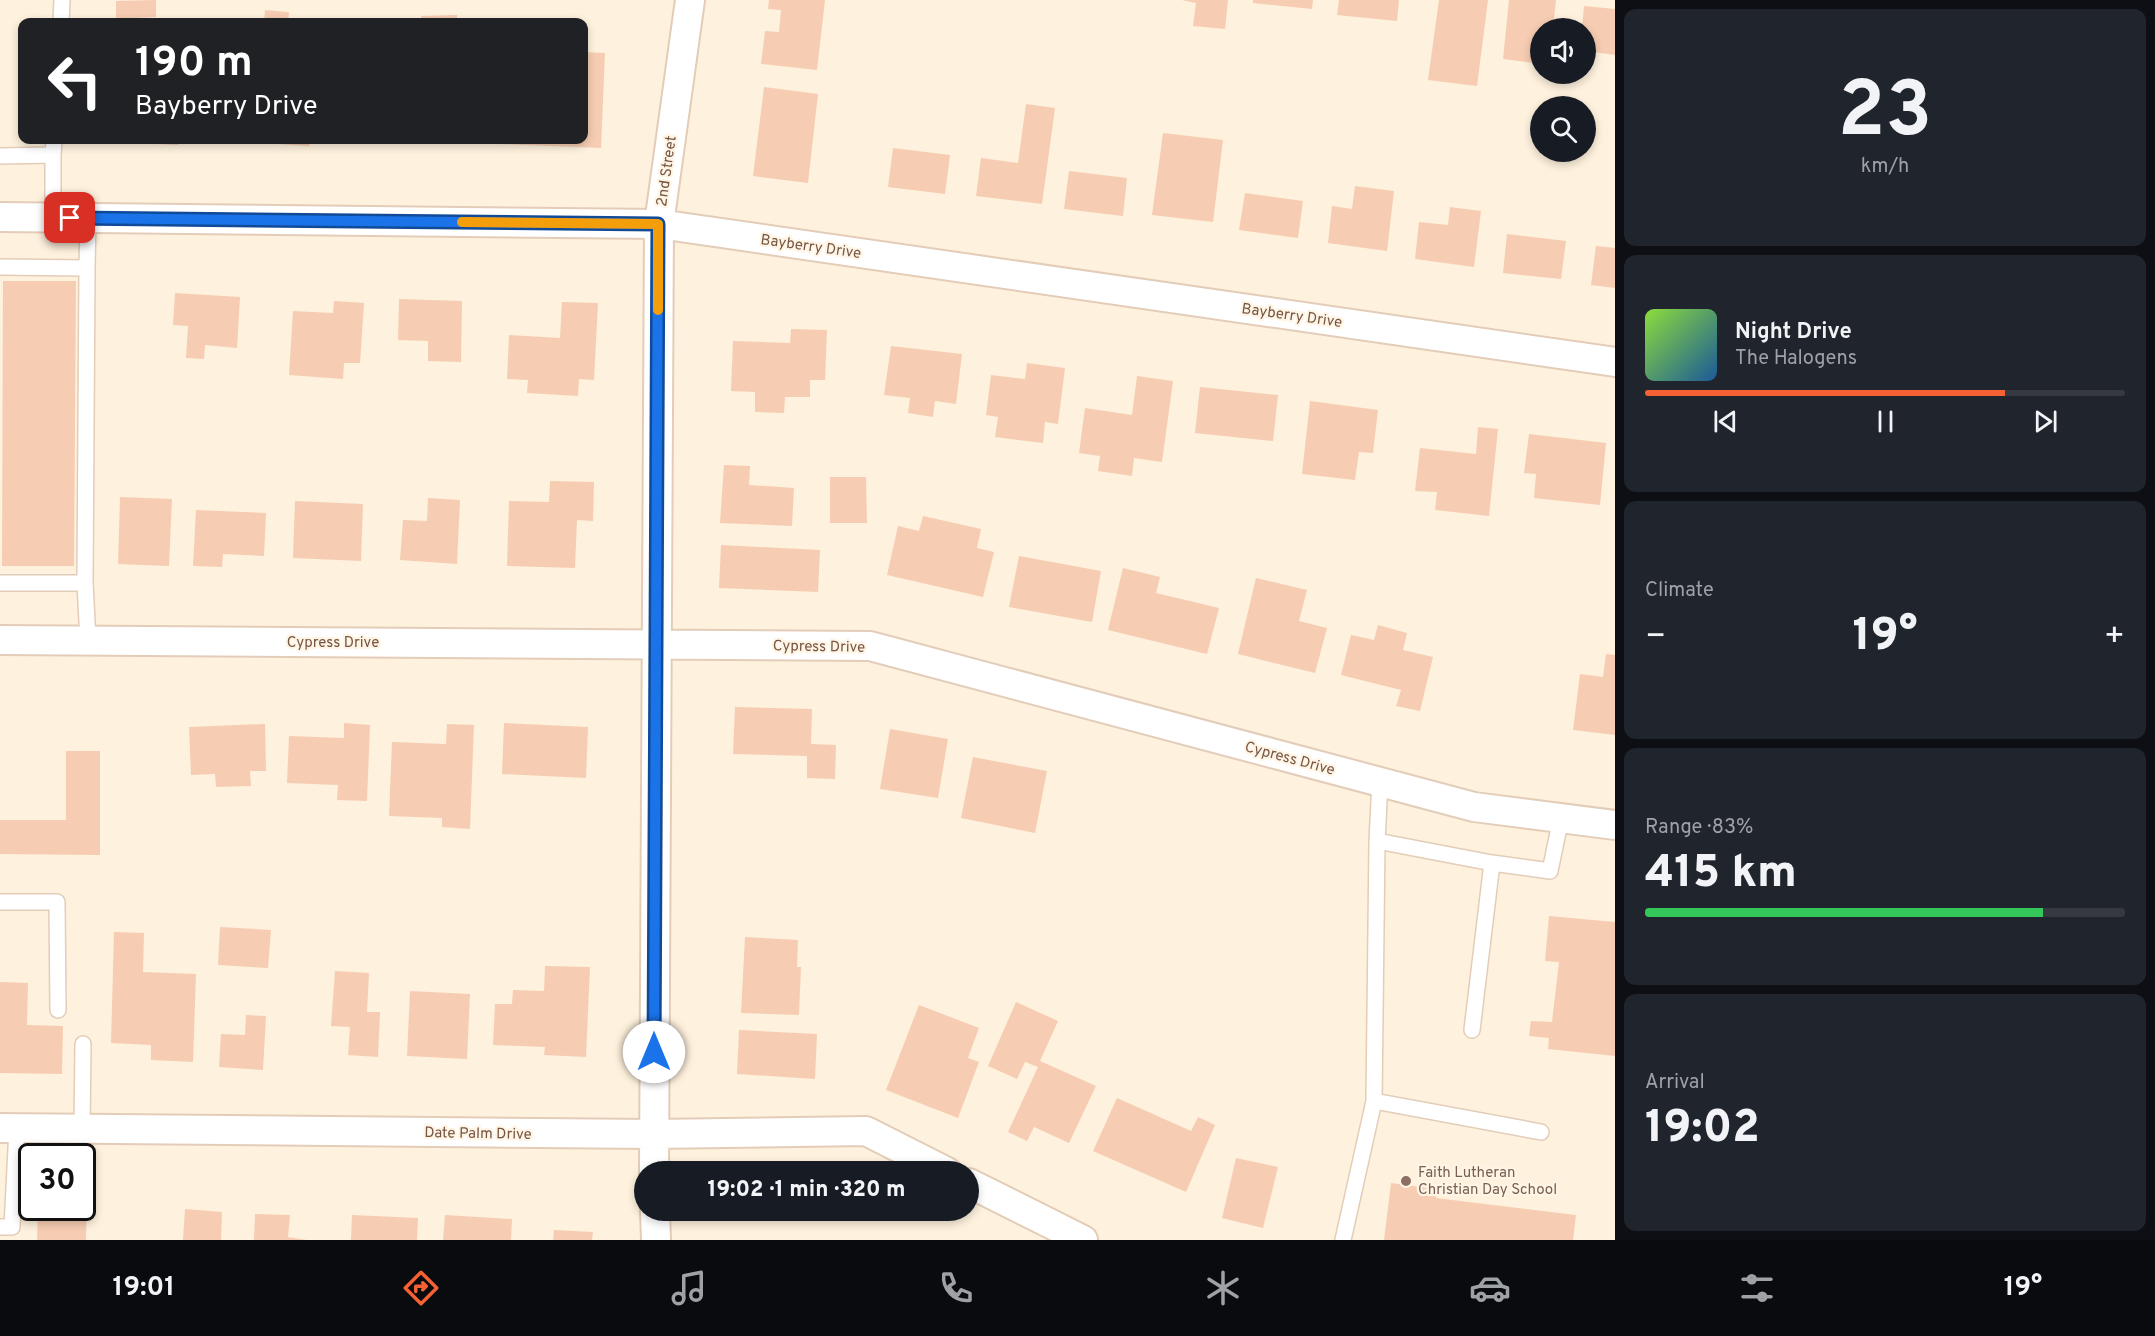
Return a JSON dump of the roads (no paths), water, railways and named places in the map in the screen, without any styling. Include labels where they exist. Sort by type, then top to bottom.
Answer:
[{"type":"street","name":"2nd Street","points":[[654,1161],[658,224],[690,0]]},
{"type":"street","name":"Bayberry Drive","points":[[0,217],[658,224],[1615,362]]},
{"type":"street","name":"Cypress Drive","points":[[0,640],[870,646],[1474,807],[1615,825]]},
{"type":"street","name":"Date Palm Drive","points":[[8,1129],[653,1134],[866,1131],[925,1161]]},
{"type":"street","points":[[979,1188],[1083,1240]]},
{"type":"street","points":[[655,1221],[656,1240]]},
{"type":"lane","points":[[61,18],[62,0]]},
{"type":"lane","points":[[53,218],[54,144]]},
{"type":"lane","points":[[0,156],[53,155]]},
{"type":"lane","points":[[88,218],[85,584],[88,641]]},
{"type":"lane","points":[[0,267],[87,268]]},
{"type":"lane","points":[[0,583],[85,584]]},
{"type":"lane","points":[[1343,1240],[1374,1101],[1377,841],[1380,782]]},
{"type":"lane","points":[[1377,841],[1492,863],[1550,871],[1561,818]]},
{"type":"lane","points":[[1472,1030],[1492,863]]},
{"type":"lane","points":[[0,902],[57,902],[58,1010]]},
{"type":"lane","points":[[82,1129],[83,1044]]},
{"type":"lane","points":[[1374,1101],[1541,1132]]},
{"type":"lane","points":[[0,1227],[12,1227],[8,1129]]},
{"type":"place","name":"Faith Lutheran Christian Day School","points":[[1406,1181]]}]
